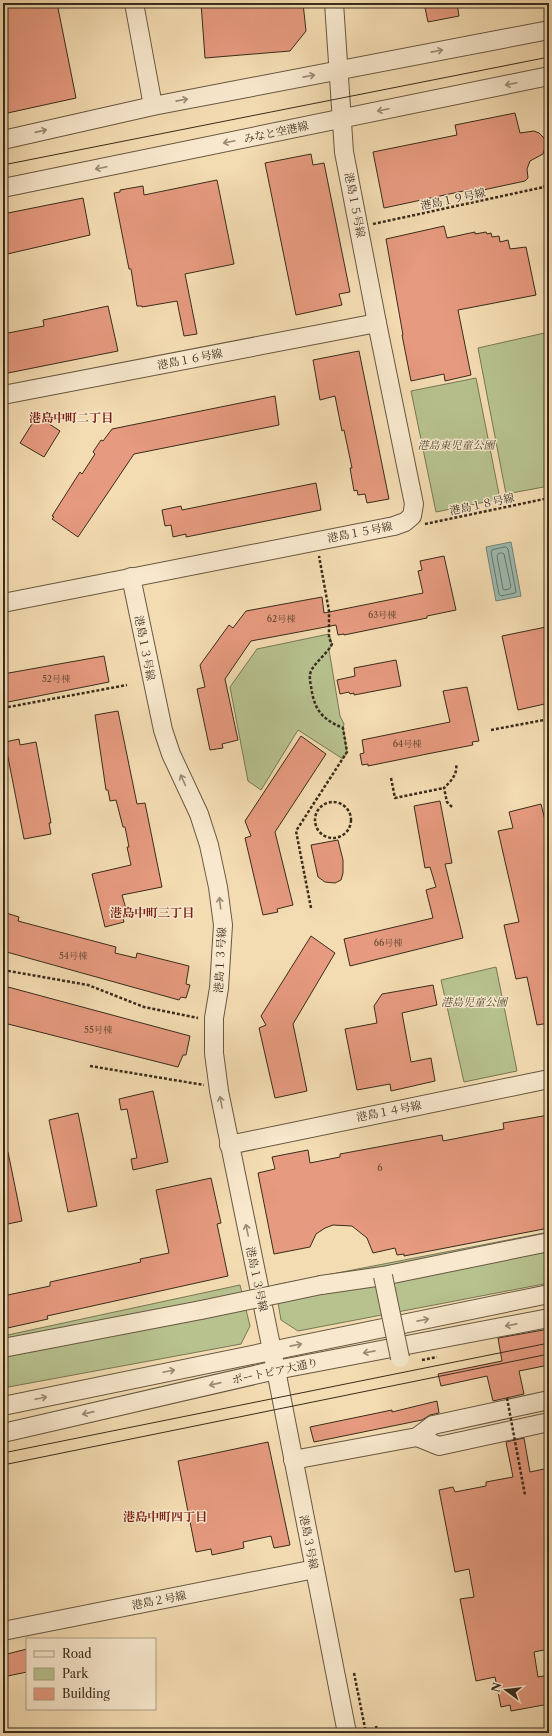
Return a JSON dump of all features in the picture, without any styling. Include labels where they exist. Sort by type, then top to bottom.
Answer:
[{"type":"street","points":[[134,3],[153,106]]},
{"type":"street","name":"港島１５号線","points":[[3,603],[394,526],[405,522],[412,516],[414,504],[376,323],[344,152],[340,70],[334,3]]},
{"type":"street","points":[[3,140],[153,106],[549,30]]},
{"type":"street","name":"みなと空港線","points":[[3,188],[549,76]]},
{"type":"street","name":"港島１６号線","points":[[3,395],[376,323]]},
{"type":"street","name":"港島１３号線","points":[[131,577],[163,730],[171,754],[199,814],[209,845],[218,887],[223,925],[220,988],[214,1018],[214,1053],[229,1145],[272,1350]]},
{"type":"street","name":"港島１４号線","points":[[229,1145],[549,1079]]},
{"type":"street","points":[[3,1348],[201,1310],[321,1285],[383,1276],[549,1242]]},
{"type":"street","points":[[383,1276],[400,1358]]},
{"type":"street","name":"ポートピア大通り","points":[[3,1406],[549,1294]]},
{"type":"street","name":"ポートピア大通り","points":[[3,1433],[276,1370],[549,1318]]},
{"type":"street","name":"港島３号線","points":[[272,1350],[347,1733]]},
{"type":"street","points":[[293,1460],[417,1437],[433,1425],[549,1400]]},
{"type":"street","points":[[417,1437],[439,1446],[549,1422]]},
{"type":"street","name":"港島２号線","points":[[3,1631],[315,1569]]},
{"type":"path","points":[[549,178],[544,187],[549,190]]},
{"type":"path","name":"港島１９号線","points":[[359,228],[544,187]]},
{"type":"path","name":"港島１８号線","points":[[418,525],[549,498]]},
{"type":"path","points":[[312,908],[296,831],[348,752],[343,728],[330,722],[319,712],[313,700],[310,677],[312,670],[329,650],[332,644],[329,638],[329,611],[316,541]]},
{"type":"path","points":[[3,708],[128,685]]},
{"type":"path","points":[[492,730],[549,719]]},
{"type":"path","points":[[391,778],[395,798],[444,788],[454,776],[457,769],[456,764]]},
{"type":"path","points":[[444,788],[448,802],[452,807]]},
{"type":"path","points":[[334,802],[340,803],[348,810],[351,822],[342,836],[330,838],[320,832],[315,821],[318,810],[328,803],[334,802]]},
{"type":"path","points":[[3,970],[88,985],[144,1007],[202,1019]]},
{"type":"path","points":[[90,1066],[207,1086]]},
{"type":"path","points":[[507,1398],[525,1495]]},
{"type":"path","points":[[354,1673],[366,1733]]},
{"type":"path","points":[[376,1726],[377,1733]]},
{"type":"green space","points":[[549,332],[549,486],[506,494],[478,348]]},
{"type":"green space","name":"港島東児童公園","points":[[476,378],[500,499],[436,512],[411,391]]},
{"type":"green space","points":[[329,634],[332,644],[329,650],[340,716],[344,724],[343,728],[347,752],[343,759],[298,730],[261,790],[248,781],[230,687],[257,649]]},
{"type":"green space","name":"港島児童公園","points":[[496,967],[517,1071],[464,1082],[441,980]]},
{"type":"green space","points":[[549,1232],[549,1283],[298,1331],[281,1320],[275,1285]]},
{"type":"green space","points":[[240,1285],[250,1326],[241,1344],[3,1388],[3,1336]]},
{"type":"water","points":[[511,542],[521,596],[496,601],[486,547]]},
{"type":"building","points":[[3,3],[57,3],[76,98],[3,114]]},
{"type":"building","points":[[201,3],[303,3],[306,31],[290,51],[205,58]]},
{"type":"building","points":[[424,3],[457,3],[459,16],[428,22]]},
{"type":"building","points":[[515,113],[520,133],[534,131],[539,133],[544,138],[546,144],[543,154],[530,161],[527,169],[528,178],[525,181],[469,193],[468,190],[384,208],[373,152],[457,135],[455,125]]},
{"type":"building","points":[[311,154],[313,165],[324,163],[350,292],[339,294],[342,305],[296,315],[265,163]]},
{"type":"building","points":[[217,180],[234,264],[185,274],[197,334],[184,336],[177,301],[142,307],[137,306],[131,269],[129,269],[114,193],[120,192],[120,190],[143,186],[144,195]]},
{"type":"building","points":[[83,198],[90,235],[3,255],[3,214]]},
{"type":"building","points":[[444,226],[447,238],[475,232],[475,234],[486,232],[487,234],[491,233],[492,237],[499,236],[500,242],[508,240],[510,249],[526,247],[536,295],[458,310],[471,375],[445,381],[444,374],[411,381],[386,239]]},
{"type":"building","points":[[108,306],[118,351],[3,374],[3,334],[44,326],[43,320]]},
{"type":"building","points":[[359,351],[389,499],[367,503],[365,494],[358,495],[357,490],[354,491],[350,468],[352,468],[344,430],[342,431],[335,396],[320,400],[313,360]]},
{"type":"building","points":[[275,396],[279,425],[134,454],[78,537],[52,519],[54,517],[52,516],[80,472],[82,474],[95,454],[93,452],[101,440],[103,441],[112,429]]},
{"type":"building","points":[[37,416],[60,431],[44,457],[20,443]]},
{"type":"building","points":[[316,483],[321,510],[186,537],[186,534],[173,537],[171,525],[165,526],[162,510],[181,506],[182,510]]},
{"type":"building","points":[[444,556],[456,610],[427,616],[427,618],[344,635],[338,635],[336,625],[251,641],[225,679],[238,740],[222,744],[223,748],[210,750],[197,689],[205,687],[200,665],[229,625],[233,628],[246,611],[322,597],[324,613],[423,593],[418,571],[422,570],[420,561]]},
{"type":"building","points":[[546,627],[549,640],[549,703],[518,710],[502,636]]},
{"type":"building","points":[[104,656],[109,682],[3,703],[3,674]]},
{"type":"building","points":[[396,660],[401,686],[354,695],[354,693],[350,694],[349,692],[340,694],[337,680],[355,676],[354,668]]},
{"type":"building","points":[[467,687],[479,741],[472,742],[473,745],[368,766],[368,764],[362,765],[360,754],[364,753],[362,740],[450,722],[443,691]]},
{"type":"building","points":[[118,711],[137,804],[145,803],[162,887],[122,895],[128,916],[123,918],[124,922],[105,927],[92,874],[131,865],[125,827],[123,827],[116,800],[110,801],[108,790],[106,790],[95,715]]},
{"type":"building","points":[[301,736],[326,754],[275,832],[293,905],[277,909],[278,912],[263,915],[245,838],[251,836],[245,821]]},
{"type":"building","points":[[19,739],[20,745],[36,742],[51,823],[49,823],[51,834],[24,839],[5,742]]},
{"type":"building","points":[[440,801],[452,863],[445,864],[463,938],[350,966],[344,939],[433,918],[426,890],[436,887],[430,867],[425,868],[414,806]]},
{"type":"building","points":[[541,804],[549,836],[549,1023],[537,1025],[527,977],[516,979],[504,925],[519,922],[498,831],[513,828],[509,812]]},
{"type":"building","points":[[338,840],[343,860],[343,873],[341,880],[335,883],[325,882],[318,877],[311,845]]},
{"type":"building","points":[[3,912],[19,917],[18,921],[116,947],[115,953],[136,958],[137,953],[189,966],[186,984],[190,985],[186,998],[181,997],[179,1000],[3,951]]},
{"type":"building","points":[[311,936],[335,953],[293,1024],[307,1091],[275,1098],[259,1028],[266,1025],[261,1016]]},
{"type":"building","points":[[433,985],[437,1005],[402,1013],[411,1062],[431,1058],[435,1081],[391,1091],[390,1084],[357,1090],[345,1029],[377,1023],[374,1006],[382,994]]},
{"type":"building","points":[[8,987],[190,1036],[186,1055],[183,1055],[178,1067],[4,1023],[7,1008],[3,1007]]},
{"type":"building","points":[[153,1091],[168,1162],[133,1170],[131,1159],[137,1158],[127,1109],[121,1110],[119,1099]]},
{"type":"building","points":[[78,1113],[97,1206],[68,1212],[49,1120]]},
{"type":"building","points":[[549,1115],[549,1228],[404,1256],[404,1254],[397,1255],[395,1248],[373,1253],[367,1238],[352,1226],[333,1225],[316,1234],[310,1247],[274,1254],[258,1173],[275,1169],[272,1157],[308,1150],[310,1163],[340,1157],[340,1154],[442,1135],[443,1141],[504,1129],[503,1123]]},
{"type":"building","points":[[8,1152],[22,1221],[3,1225],[3,1153]]},
{"type":"building","points":[[211,1178],[221,1223],[217,1224],[228,1276],[47,1316],[48,1319],[3,1329],[3,1296],[50,1286],[50,1282],[141,1262],[140,1259],[169,1253],[156,1190]]},
{"type":"building","points":[[549,1329],[549,1365],[519,1371],[524,1394],[493,1401],[487,1376],[441,1386],[438,1374],[502,1361],[498,1338]]},
{"type":"building","points":[[437,1401],[439,1413],[430,1415],[422,1420],[314,1442],[310,1427],[392,1410],[392,1412]]},
{"type":"building","points":[[524,1438],[530,1472],[549,1468],[549,1649],[534,1652],[538,1677],[549,1675],[549,1704],[511,1711],[510,1705],[501,1707],[495,1677],[476,1681],[460,1599],[474,1597],[469,1569],[455,1572],[439,1490],[453,1487],[455,1492],[486,1486],[486,1482],[513,1477],[506,1442]]},
{"type":"building","points":[[268,1442],[290,1545],[274,1548],[271,1536],[243,1542],[244,1548],[212,1555],[211,1549],[196,1552],[178,1461]]},
{"type":"building","points":[[26,1649],[26,1672],[3,1677],[3,1655]]},
{"type":"tram line","points":[[3,165],[549,57]]},
{"type":"tram line","points":[[3,1453],[549,1343]]},
{"type":"tram line","points":[[3,1465],[549,1354]]},
{"type":"district","name":"港島中町二丁目","points":[[71,417]]},
{"type":"district","name":"港島中町三丁目","points":[[152,912]]},
{"type":"district","name":"港島中町四丁目","points":[[165,1516]]}]
